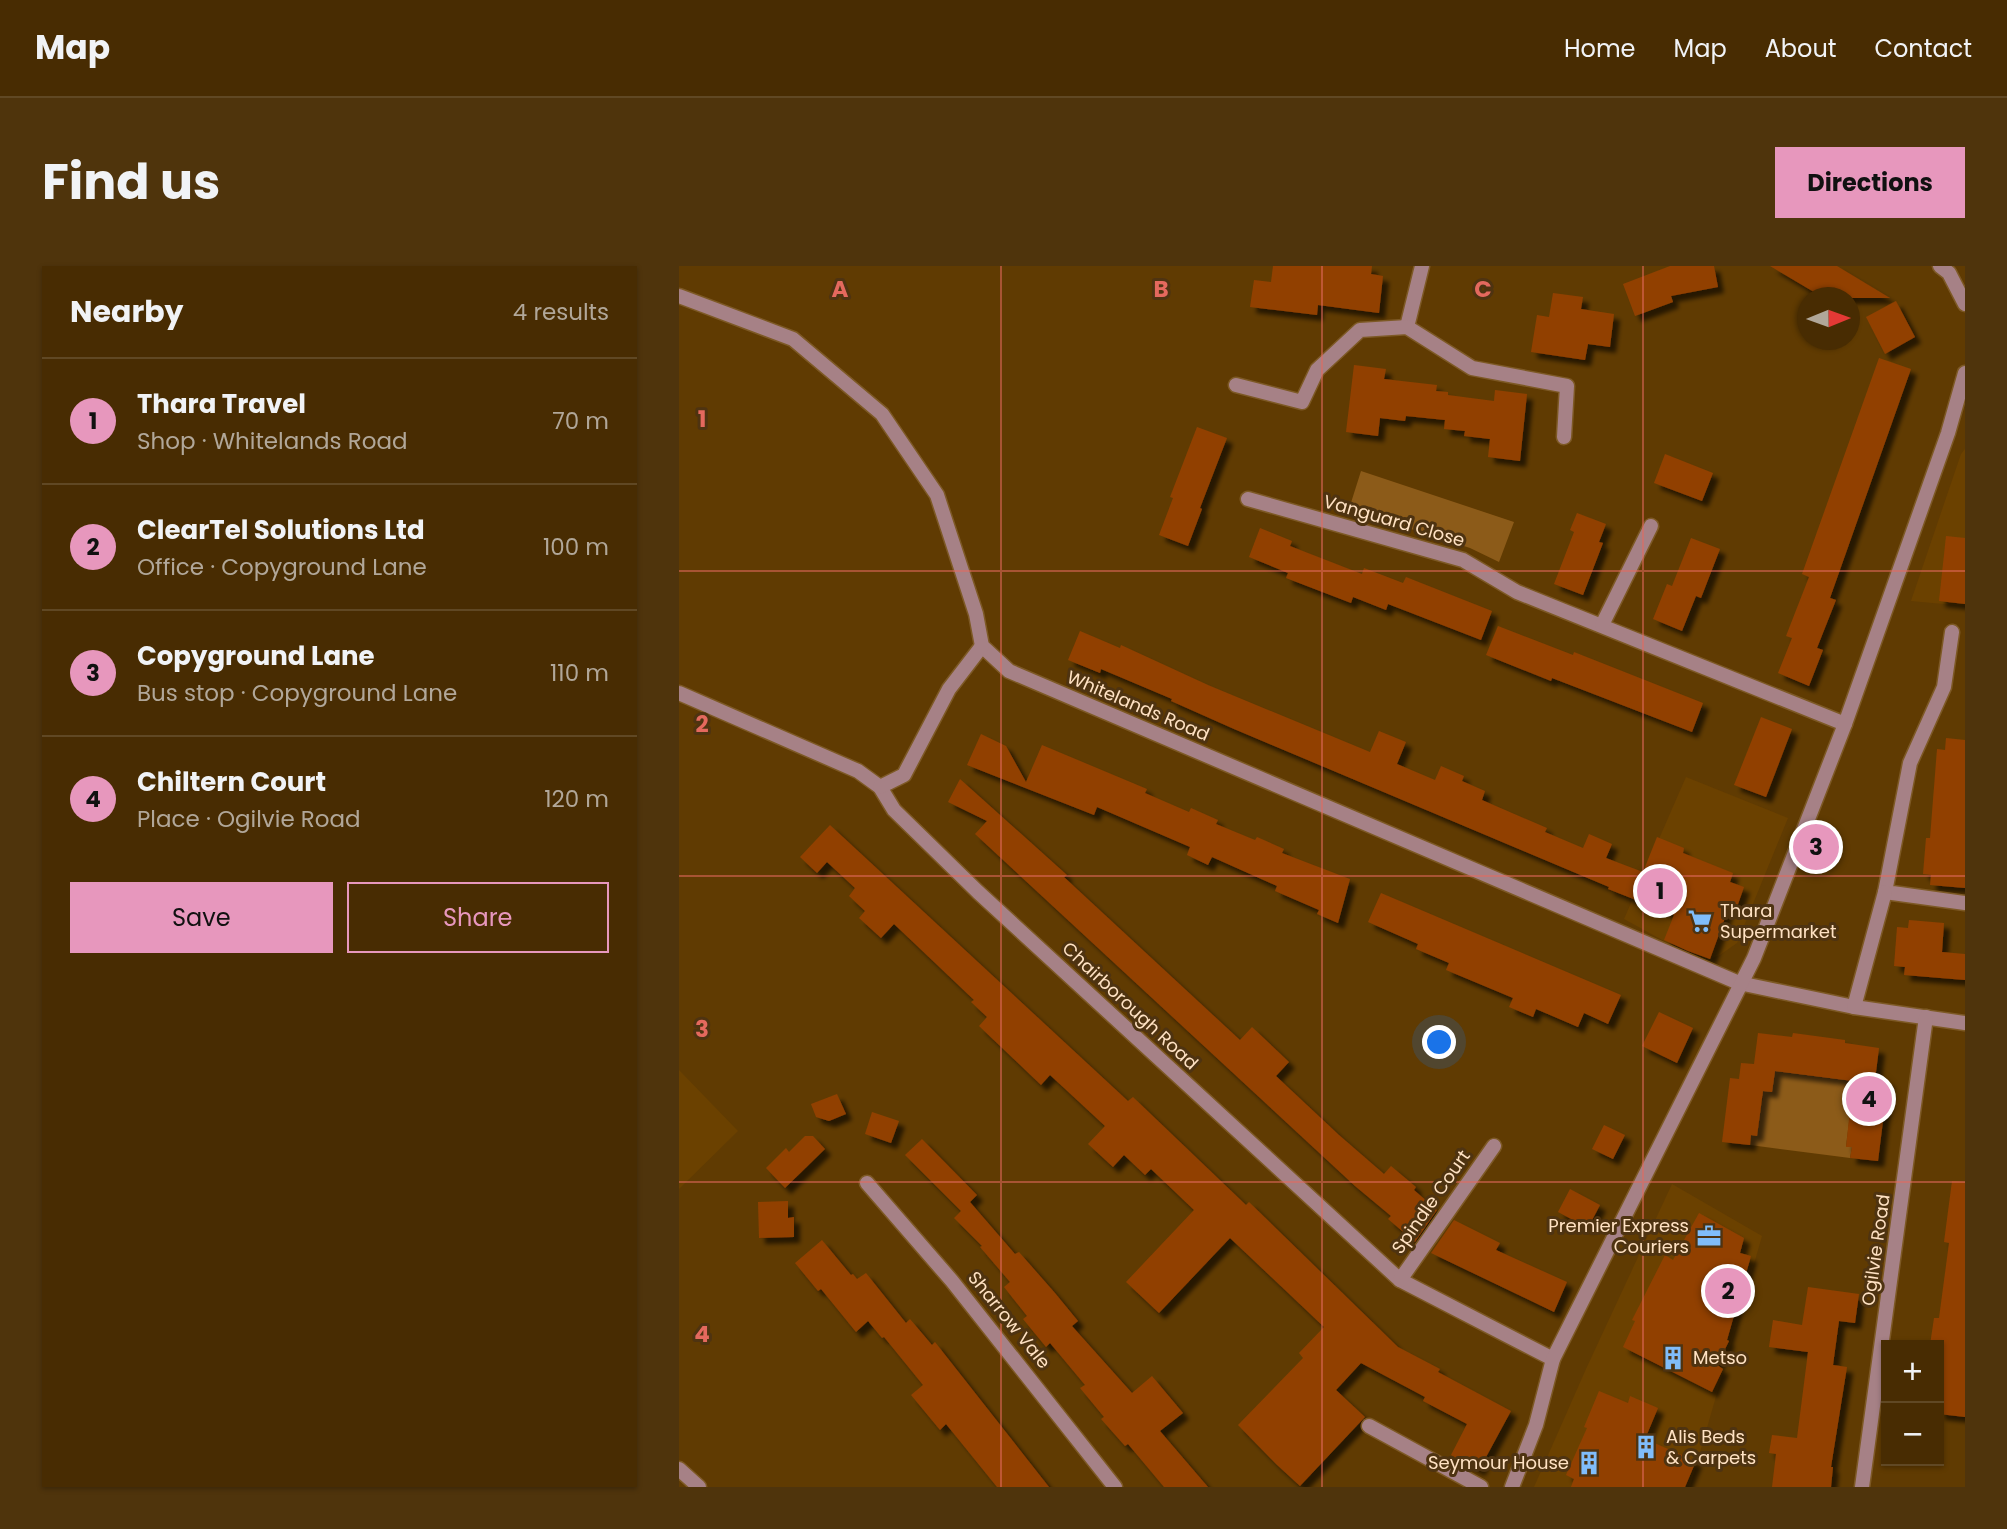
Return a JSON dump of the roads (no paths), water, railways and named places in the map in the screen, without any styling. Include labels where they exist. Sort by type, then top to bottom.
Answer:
[{"type":"street","points":[[1407,327],[1422,266]]},
{"type":"street","points":[[1940,266],[1949,273],[1965,304]]},
{"type":"street","points":[[679,296],[793,339],[882,414],[937,495],[976,614],[982,646],[949,689],[904,775],[880,787]]},
{"type":"street","points":[[1236,385],[1302,402],[1317,370],[1360,330],[1407,327],[1472,368],[1567,386],[1563,437]]},
{"type":"street","points":[[1512,1487],[1535,1425],[1553,1359],[1624,1221],[1739,983],[1754,958],[1845,724],[1948,433],[1965,373]]},
{"type":"street","name":"Vanguard Close","points":[[1248,499],[1463,560],[1517,592],[1845,724]]},
{"type":"street","points":[[1602,625],[1651,526]]},
{"type":"street","points":[[1854,1007],[1885,892],[1909,763],[1944,687],[1952,632]]},
{"type":"street","name":"Whitelands Road","points":[[982,646],[1009,671],[1739,983],[1854,1007],[1965,1024]]},
{"type":"street","name":"Chairborough Road","points":[[679,693],[858,771],[880,787],[894,810],[978,892],[1400,1280],[1553,1359]]},
{"type":"street","points":[[1885,892],[1965,903]]},
{"type":"street","name":"Ogilvie Road","points":[[1862,1487],[1926,1017]]},
{"type":"street","name":"Spindle Court","points":[[1400,1280],[1494,1146]]},
{"type":"street","name":"Sharrow Vale","points":[[867,1183],[953,1281],[1115,1487]]},
{"type":"street","points":[[1369,1426],[1481,1487]]},
{"type":"street","points":[[679,1469],[699,1487]]},
{"type":"place","name":"Copyground Lane","points":[[1816,847]]},
{"type":"place","name":"Thara Travel","points":[[1660,891]]},
{"type":"place","name":"Thara Supermarket","points":[[1700,921]]},
{"type":"place","name":"Chiltern Court","points":[[1869,1099]]},
{"type":"place","name":"Premier Express Couriers","points":[[1709,1236]]},
{"type":"place","name":"ClearTel Solutions Ltd","points":[[1728,1291]]},
{"type":"place","name":"Metso","points":[[1673,1358]]},
{"type":"place","name":"Alis Beds & Carpets","points":[[1646,1447]]},
{"type":"place","name":"Seymour House","points":[[1589,1463]]}]
